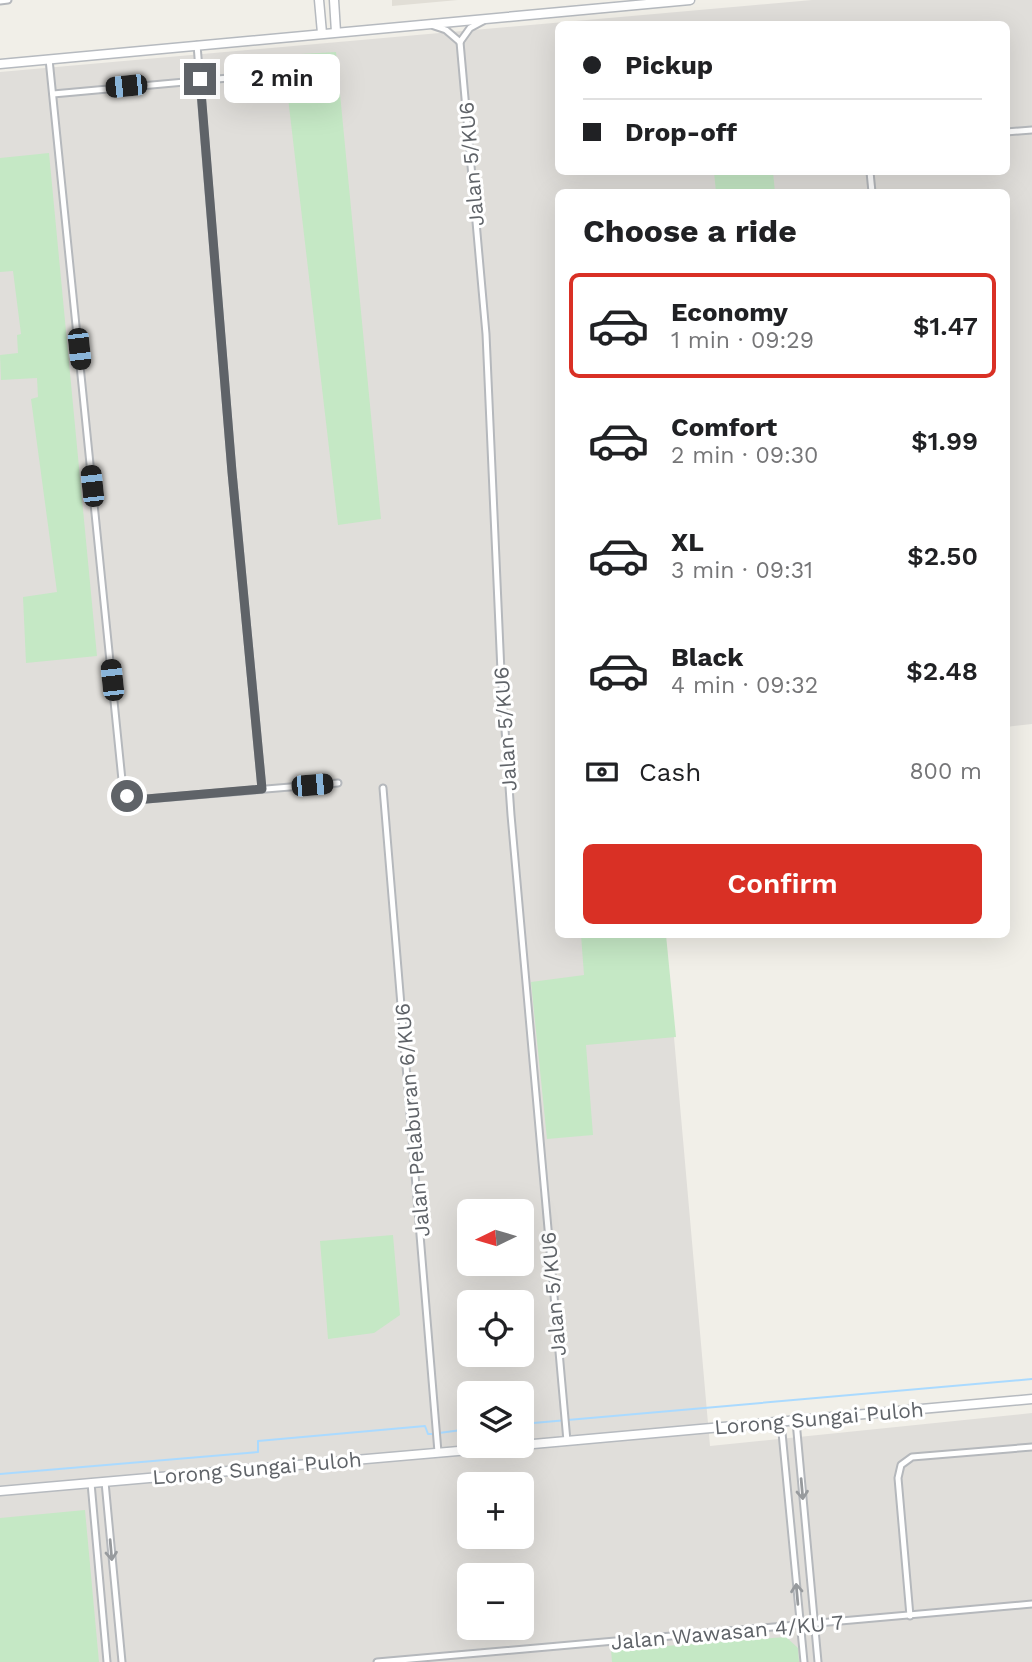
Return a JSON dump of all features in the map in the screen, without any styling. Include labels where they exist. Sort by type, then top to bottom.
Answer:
[{"type":"street","points":[[0,1],[8,0]]},
{"type":"street","points":[[319,0],[322,33]]},
{"type":"street","points":[[334,0],[336,32]]},
{"type":"street","points":[[0,64],[690,0]]},
{"type":"street","points":[[425,24],[446,30],[460,42],[470,28],[487,19]]},
{"type":"street","name":"Jalan 5/KU6","points":[[460,42],[486,334],[509,789],[566,1438]]},
{"type":"street","points":[[197,45],[232,472],[262,789]]},
{"type":"street","points":[[50,59],[123,790],[135,800],[338,783]]},
{"type":"street","points":[[53,93],[272,74]]},
{"type":"street","points":[[1010,132],[1032,131]]},
{"type":"street","name":"Jalan Pelaburan 6/KU6","points":[[383,788],[439,1452]]},
{"type":"street","name":"Lorong Sungai Puloh","points":[[534,1443],[566,1438],[796,1421],[1032,1399]]},
{"type":"street","points":[[796,1421],[818,1662]]},
{"type":"street","points":[[781,1422],[804,1662]]},
{"type":"street","points":[[910,1615],[898,1478],[901,1465],[912,1457],[1032,1447]]},
{"type":"street","name":"Lorong Sungai Puloh","points":[[0,1491],[457,1451]]},
{"type":"street","points":[[105,1482],[122,1662]]},
{"type":"street","points":[[91,1483],[107,1662]]},
{"type":"street","name":"Jalan Wawasan 4/KU 7","points":[[377,1662],[1032,1604]]},
{"type":"shaded area","points":[[392,0],[458,0],[392,6]]},
{"type":"shaded area","points":[[812,0],[1032,0],[1032,724],[1010,727],[1010,189],[555,189],[555,938],[665,938],[710,1446],[1032,1413],[1032,1662],[0,1662],[0,72],[555,23],[555,175],[1010,175],[1010,21],[575,21]]},
{"type":"green space","points":[[336,52],[381,519],[338,525],[283,55]]},
{"type":"green space","points":[[49,153],[97,656],[26,663],[23,597],[57,592],[31,399],[38,397],[37,378],[1,380],[0,355],[18,353],[17,335],[21,334],[13,271],[0,272],[0,158]]},
{"type":"green space","points":[[714,175],[773,175],[775,189],[716,189]]},
{"type":"green space","points":[[581,938],[666,938],[676,1037],[586,1045],[593,1135],[547,1139],[531,982],[584,975]]},
{"type":"green space","points":[[393,1235],[400,1315],[374,1333],[328,1339],[320,1241]]},
{"type":"green space","points":[[85,1510],[99,1662],[0,1662],[0,1518]]},
{"type":"green space","points":[[786,1637],[798,1648],[799,1662],[612,1662],[611,1650]]},
{"type":"waterway","points":[[534,1423],[1032,1379]]},
{"type":"waterway","points":[[0,1474],[258,1452],[258,1441],[425,1426],[428,1434],[433,1434]]},
{"type":"waterway","points":[[439,1433],[457,1431]]},
{"type":"route","points":[[127,796],[135,800],[262,789],[232,472],[200,79]]}]
